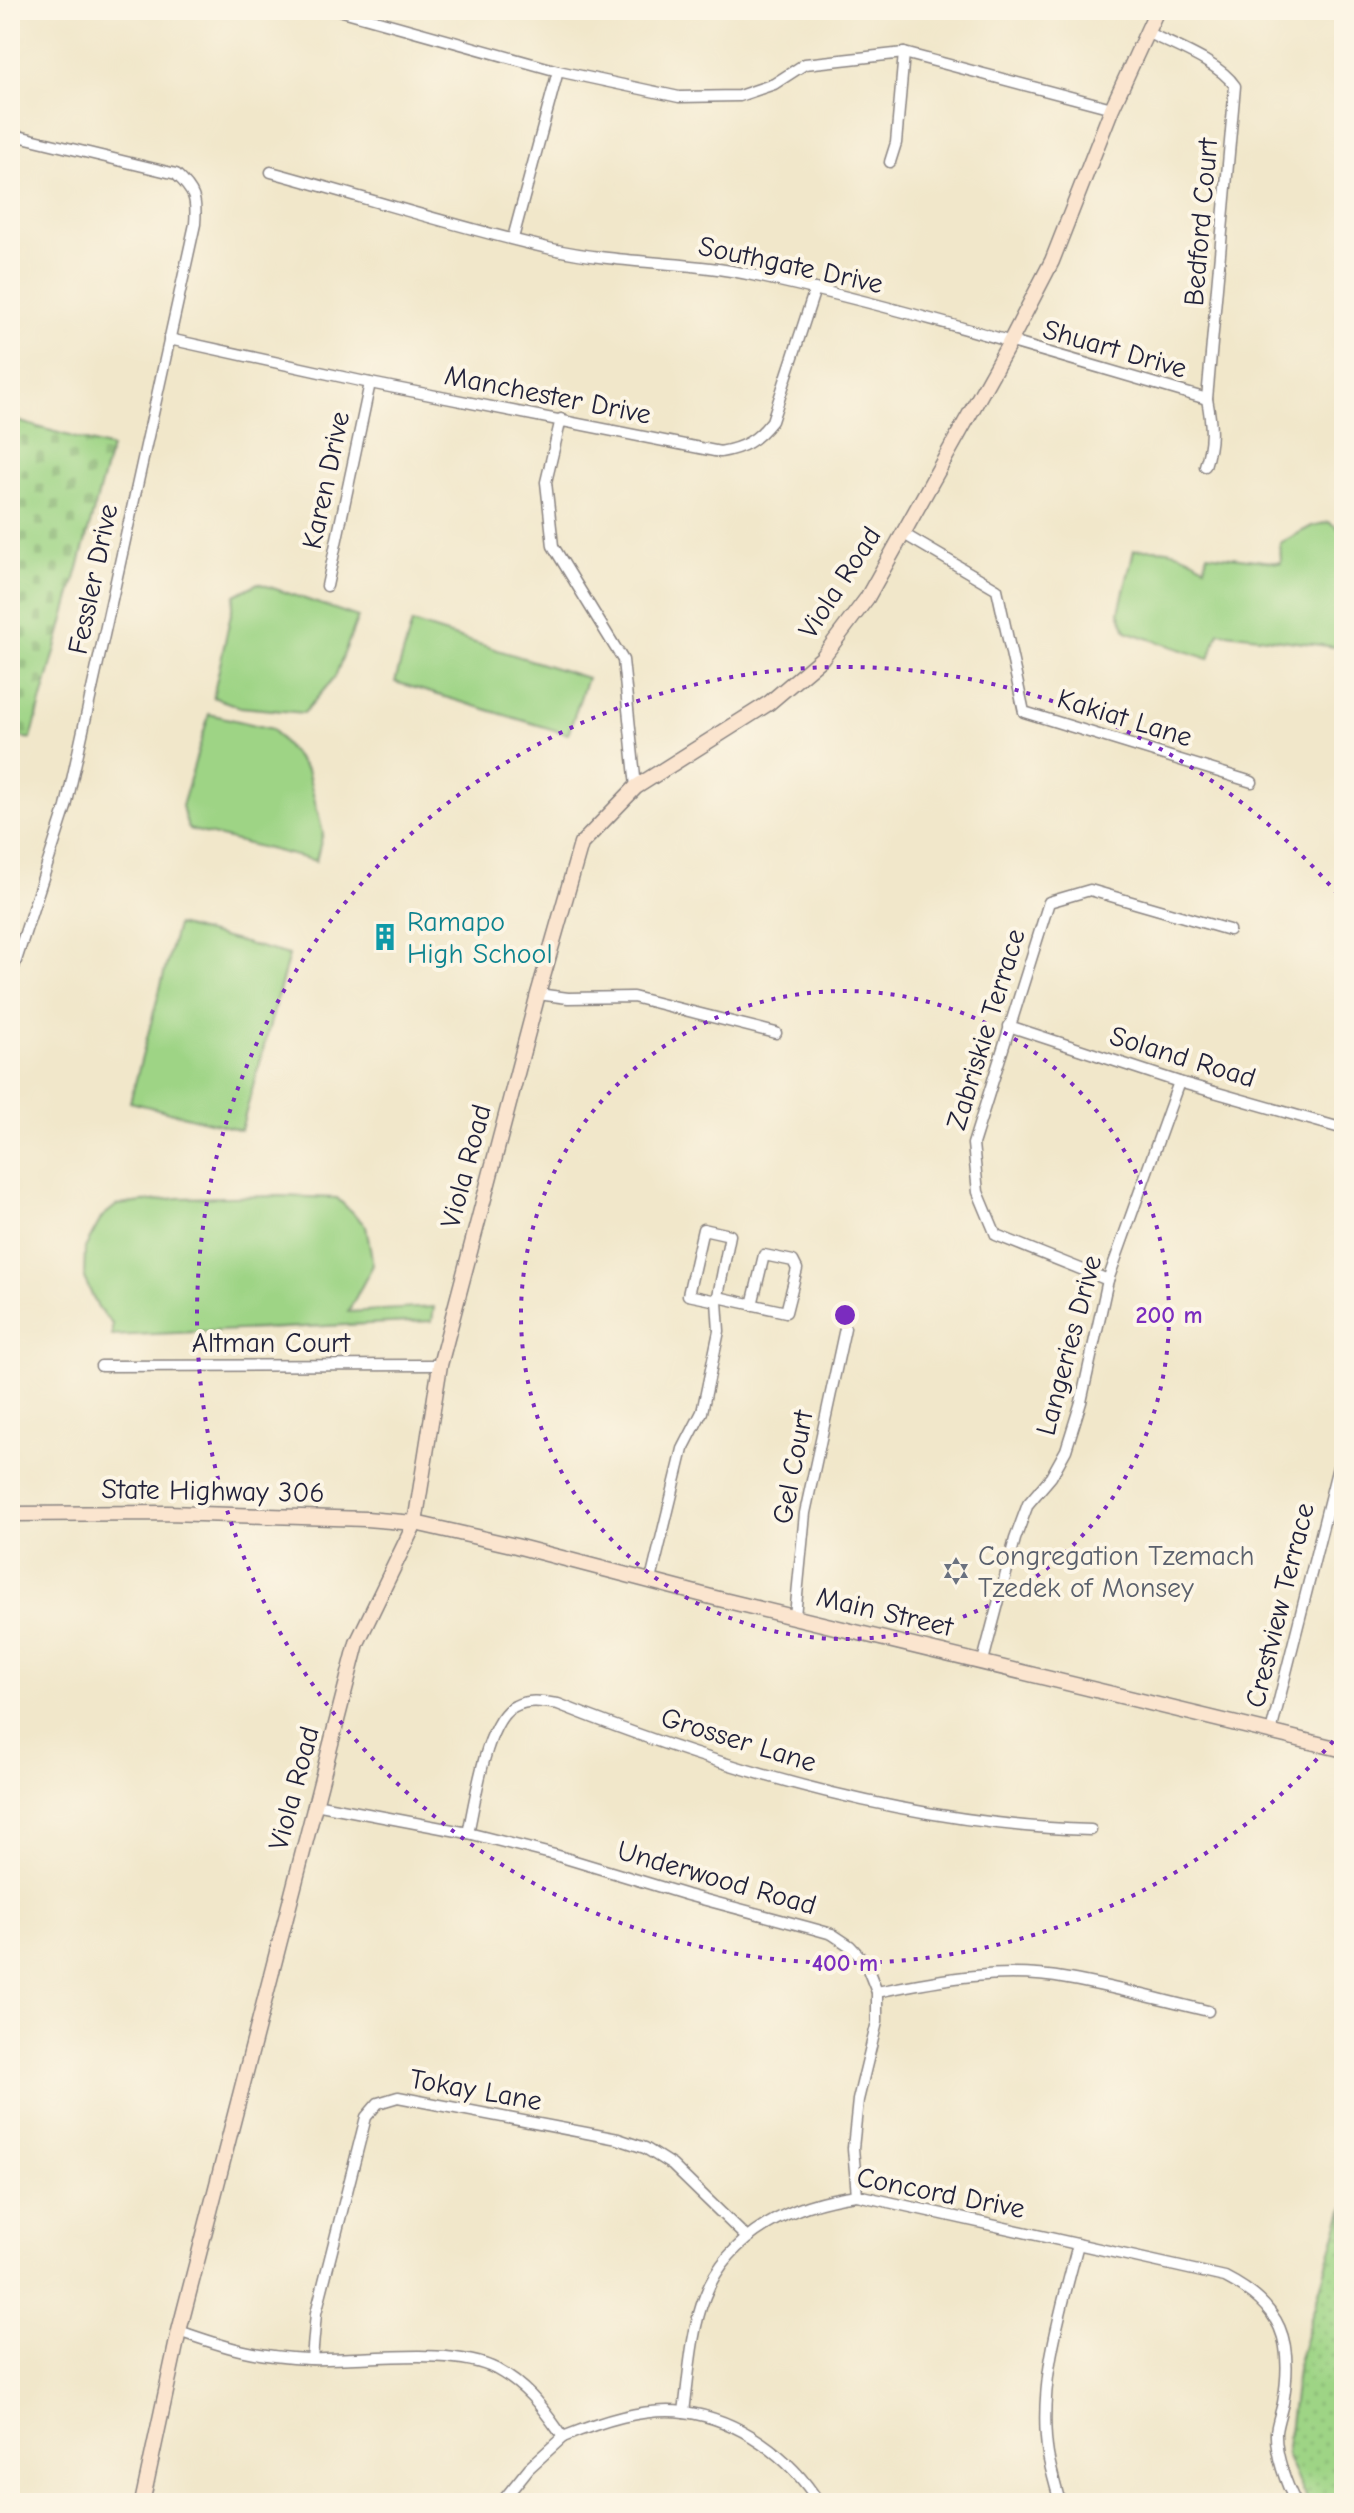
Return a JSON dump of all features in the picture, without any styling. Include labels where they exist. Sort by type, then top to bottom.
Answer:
[{"type":"street","points":[[339,10],[558,71],[679,97],[739,96],[774,84],[805,64],[904,53],[1112,108]]},
{"type":"street","name":"Viola Road","points":[[142,2503],[179,2331],[357,1643],[415,1523],[440,1365],[581,844],[636,787],[769,703],[822,658],[867,598],[1052,261],[1112,108],[1157,10]]},
{"type":"street","name":"Bedford Court","points":[[1146,32],[1228,75],[1235,86],[1207,399],[1213,429],[1212,446],[1205,466]]},
{"type":"street","points":[[890,162],[896,143],[904,53]]},
{"type":"street","points":[[513,238],[558,71]]},
{"type":"street","points":[[10,148],[12,134]]},
{"type":"street","name":"Fessler Drive","points":[[10,979],[66,807],[195,224],[197,202],[189,186],[176,174],[12,134]]},
{"type":"street","name":"Southgate Drive","points":[[271,172],[589,256],[726,270],[815,289],[1010,342]]},
{"type":"street","name":"Manchester Drive","points":[[169,339],[370,383],[720,452],[741,448],[761,436],[772,421],[815,289]]},
{"type":"street","points":[[1344,322],[1344,329]]},
{"type":"street","name":"Shuart Drive","points":[[1010,342],[1207,399]]},
{"type":"street","name":"Karen Drive","points":[[327,586],[370,383]]},
{"type":"street","points":[[561,419],[546,482],[553,546],[623,660],[636,787]]},
{"type":"street","name":"Kakiat Lane","points":[[902,533],[997,589],[1024,712],[1252,782]]},
{"type":"street","name":"Zabriskie Terrace","points":[[1108,1280],[996,1235],[978,1192],[973,1144],[1049,902],[1090,890],[1229,930]]},
{"type":"street","points":[[538,994],[568,998],[633,997],[776,1033]]},
{"type":"street","name":"Soland Road","points":[[1009,1026],[1179,1082],[1344,1129]]},
{"type":"street","name":"Langeries Drive","points":[[983,1661],[1015,1539],[1028,1504],[1051,1477],[1070,1438],[1108,1280],[1179,1082]]},
{"type":"street","points":[[651,1580],[683,1449],[702,1412],[719,1331],[717,1299],[730,1235],[703,1229],[688,1295],[717,1299],[752,1305],[786,1312],[797,1269],[793,1261],[764,1255],[752,1305]]},
{"type":"street","name":"Gel Court","points":[[795,1616],[805,1513],[845,1328]]},
{"type":"street","name":"Altman Court","points":[[101,1366],[440,1365]]},
{"type":"street","name":"Crestview Terrace","points":[[1271,1732],[1344,1443]]},
{"type":"street","name":"State Highway 306","points":[[10,1514],[167,1513],[351,1518],[415,1523]]},
{"type":"street","name":"Main Street","points":[[415,1523],[1344,1750]]},
{"type":"street","name":"Grosser Lane","points":[[468,1833],[491,1736],[500,1717],[513,1706],[534,1700],[558,1704],[711,1758],[819,1788],[920,1811],[1050,1829],[1091,1830]]},
{"type":"street","name":"Underwood Road","points":[[315,1804],[468,1833],[555,1855],[832,1934],[850,1946],[865,1962],[877,1992],[877,2022],[858,2100],[853,2148],[857,2195]]},
{"type":"street","points":[[877,1992],[946,1977],[996,1974],[1052,1977],[1208,2011]]},
{"type":"street","name":"Tokay Lane","points":[[312,2359],[316,2313],[366,2117],[378,2103],[398,2097],[618,2139],[645,2148],[672,2165],[747,2238]]},
{"type":"street","name":"Concord Drive","points":[[684,2412],[694,2340],[704,2297],[720,2267],[747,2238],[791,2211],[824,2199],[857,2195],[1225,2277],[1246,2288],[1268,2306],[1284,2333],[1287,2367],[1276,2433],[1282,2466],[1296,2503]]},
{"type":"street","points":[[1060,2503],[1048,2454],[1047,2388],[1059,2319],[1078,2244]]},
{"type":"street","points":[[179,2331],[235,2351],[264,2356],[312,2359],[459,2357],[470,2360],[493,2367],[526,2388],[563,2437]]},
{"type":"street","points":[[501,2503],[529,2468],[563,2437],[640,2413],[684,2412],[729,2425],[773,2451],[805,2480],[819,2503]]},
{"type":"green space","points":[[10,419],[111,448],[31,739],[10,735]]},
{"type":"green space","points":[[1329,522],[1344,532],[1344,648],[1219,632],[1209,659],[1126,631],[1119,612],[1134,550],[1171,551],[1188,556],[1205,567],[1207,554],[1281,563],[1280,543],[1312,526]]},
{"type":"green space","points":[[258,583],[358,617],[335,677],[304,713],[240,707],[213,697],[235,595]]},
{"type":"green space","points":[[412,623],[587,678],[568,734],[395,682]]},
{"type":"green space","points":[[209,714],[272,729],[307,770],[323,833],[316,861],[188,829],[182,806]]},
{"type":"green space","points":[[177,925],[289,955],[241,1130],[130,1102]]},
{"type":"green space","points":[[178,1198],[337,1198],[366,1226],[373,1265],[348,1312],[434,1307],[432,1321],[112,1336],[112,1324],[98,1308],[84,1278],[85,1248],[102,1217],[117,1205]]},
{"type":"green space","points":[[1344,2207],[1344,2503],[1310,2503],[1286,2455],[1298,2362]]},
{"type":"place","name":"Ramapo High School","points":[[385,937]]},
{"type":"place","name":"Congregation Tzemach Tzedek of Monsey","points":[[956,1571]]}]
